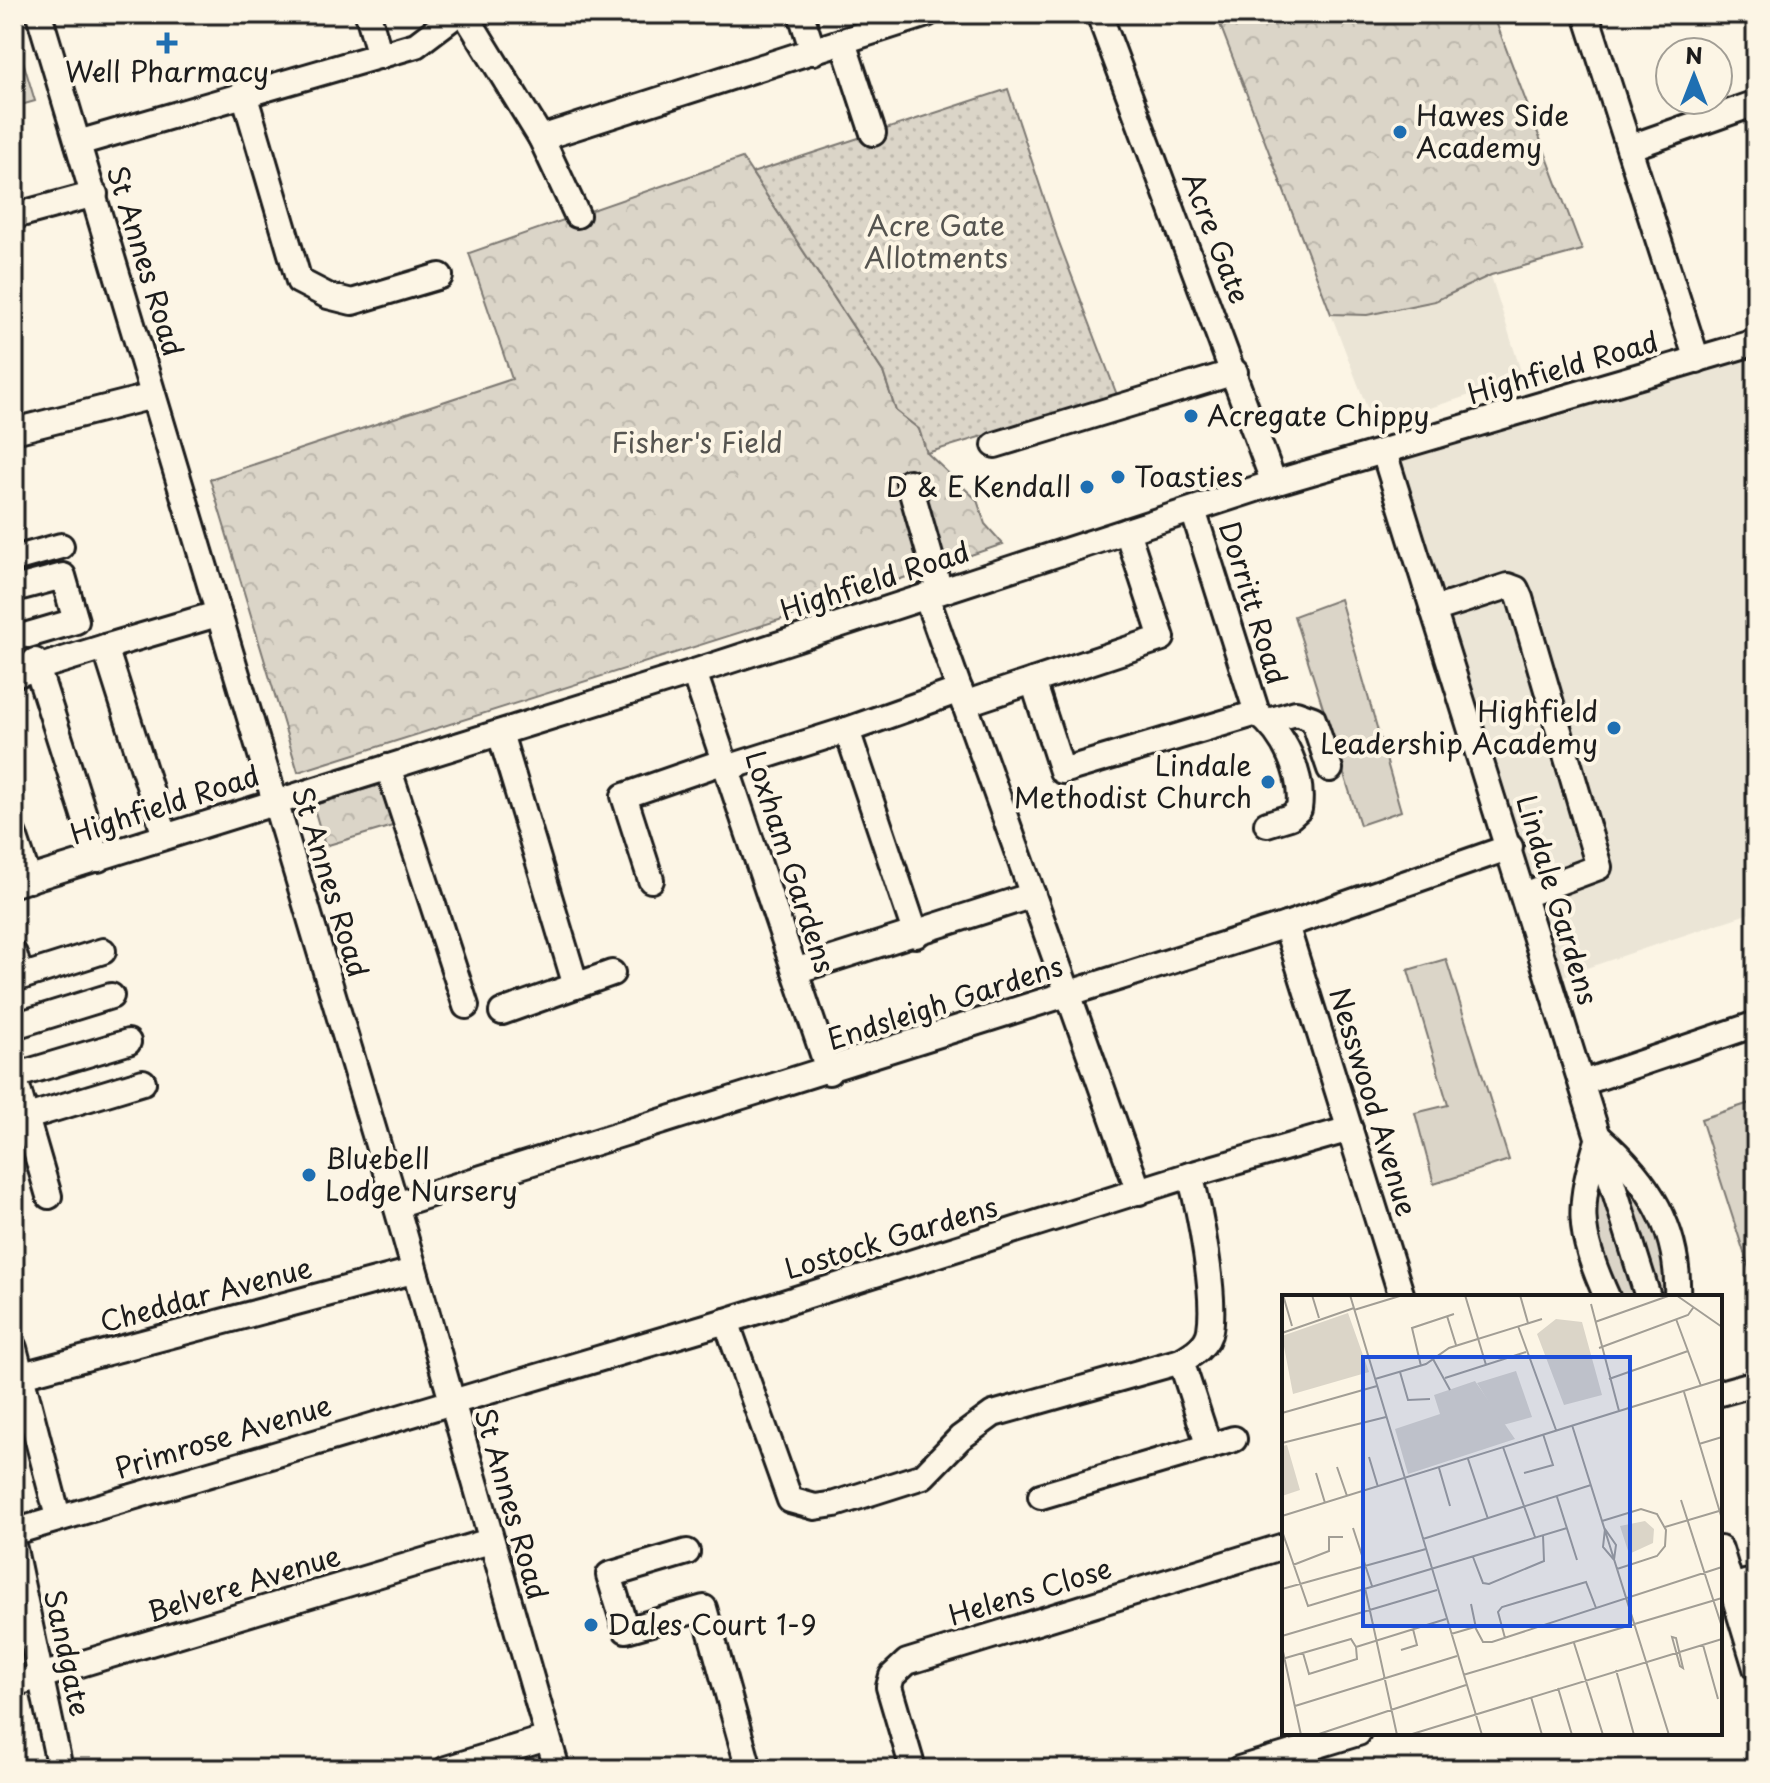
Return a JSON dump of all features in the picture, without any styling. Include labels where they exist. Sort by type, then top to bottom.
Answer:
[{"type":"street","name":"St Annes Road","points":[[39,14],[396,1205],[449,1400],[557,1769]]},
{"type":"street","points":[[368,14],[380,56]]},
{"type":"street","points":[[78,143],[416,45],[457,14]]},
{"type":"street","points":[[465,14],[541,138],[577,215]]},
{"type":"street","points":[[801,14],[813,52]]},
{"type":"street","points":[[541,138],[927,14]]},
{"type":"street","name":"Acre Gate","points":[[1099,14],[1274,483]]},
{"type":"street","points":[[1586,14],[1697,360]]},
{"type":"street","points":[[843,42],[873,133]]},
{"type":"street","points":[[245,97],[299,281],[328,296],[352,302],[440,276]]},
{"type":"street","points":[[1631,147],[1756,103]]},
{"type":"street","points":[[14,216],[95,194]]},
{"type":"street","name":"Highfield Road","points":[[22,882],[694,672],[1274,483],[1756,342]]},
{"type":"street","points":[[995,445],[1235,372]]},
{"type":"street","points":[[14,431],[153,396]]},
{"type":"street","name":"Lindale Gardens","points":[[1384,452],[1510,847],[1647,1295]]},
{"type":"street","points":[[909,482],[933,594],[962,697],[1139,1192]]},
{"type":"street","name":"Dorritt Road","points":[[1193,510],[1262,717],[1284,742],[1301,795],[1299,809],[1290,817],[1267,824]]},
{"type":"street","points":[[651,880],[624,796],[962,697],[1033,681],[1162,638],[1127,531]]},
{"type":"street","points":[[28,635],[76,621],[63,576],[21,587],[17,558],[61,546]]},
{"type":"street","points":[[1433,610],[1508,586],[1516,589],[1520,598],[1599,867],[1524,895]]},
{"type":"street","points":[[14,675],[36,664],[217,614]]},
{"type":"street","points":[[105,647],[165,836]]},
{"type":"street","points":[[36,664],[98,859]]},
{"type":"street","name":"Loxham Gardens","points":[[694,672],[829,1072]]},
{"type":"street","points":[[1033,681],[1062,771],[1262,717],[1296,713],[1313,719],[1330,769]]},
{"type":"street","points":[[847,730],[916,935]]},
{"type":"street","points":[[500,733],[576,986]]},
{"type":"street","points":[[388,767],[466,1006]]},
{"type":"street","points":[[14,835],[22,882]]},
{"type":"street","name":"Endsleigh Gardens","points":[[396,1205],[829,1072],[1286,925],[1510,847]]},
{"type":"street","points":[[795,971],[916,935],[1033,895]]},
{"type":"street","name":"Nesswood Avenue","points":[[1286,925],[1401,1295]]},
{"type":"street","points":[[14,954],[21,977],[103,951]]},
{"type":"street","points":[[502,1012],[612,973]]},
{"type":"street","points":[[14,1026],[111,996]]},
{"type":"street","points":[[1582,1083],[1756,1024]]},
{"type":"street","points":[[49,1196],[14,1076],[128,1042]]},
{"type":"street","points":[[27,1117],[143,1082]]},
{"type":"street","name":"Lostock Gardens","points":[[449,1400],[726,1321],[1190,1175],[1350,1129]]},
{"type":"street","points":[[1606,1295],[1590,1255],[1582,1219],[1583,1191],[1599,1137],[1630,1164],[1655,1199],[1671,1242],[1677,1295]]},
{"type":"street","points":[[726,1321],[790,1500],[815,1507],[923,1476],[960,1438],[993,1414],[1181,1361],[1198,1351],[1210,1332],[1199,1212],[1190,1175]]},
{"type":"street","name":"Cheddar Avenue","points":[[17,1376],[413,1271]]},
{"type":"street","points":[[14,1348],[17,1376],[58,1517]]},
{"type":"street","points":[[1181,1361],[1209,1447]]},
{"type":"street","points":[[1722,1392],[1756,1383]]},
{"type":"street","name":"Primrose Avenue","points":[[14,1532],[449,1400]]},
{"type":"street","points":[[1041,1496],[1234,1439]]},
{"type":"street","name":"Belvere Avenue","points":[[14,1684],[490,1541]]},
{"type":"street","name":"Helens Close","points":[[913,1769],[889,1687],[892,1676],[907,1662],[1282,1547]]},
{"type":"street","name":"Sandgate","points":[[14,1549],[60,1769]]},
{"type":"street","points":[[687,1552],[609,1575],[626,1630],[704,1608],[749,1769]]},
{"type":"street","points":[[1722,1565],[1725,1589],[1756,1668]]},
{"type":"street","points":[[1725,1589],[1756,1580]]},
{"type":"street","points":[[1239,1769],[1351,1735]]},
{"type":"street","points":[[446,1769],[547,1738]]},
{"type":"shaded area","name":"Hawes Side Academy","points":[[1216,14],[1493,14],[1582,250],[1491,276],[1523,378],[1374,426]]},
{"type":"shaded area","name":"Highfield Leadership Academy","points":[[1756,342],[1756,911],[1551,980],[1384,452]]},
{"type":"green space","name":"Hawes Side Academy","points":[[1216,14],[1493,14],[1582,250],[1491,275],[1435,301],[1367,315],[1331,314]]},
{"type":"green space","points":[[14,31],[35,101],[14,107]]},
{"type":"green space","name":"Acre Gate Allotments","points":[[1008,89],[1057,237],[1117,395],[927,453],[919,429],[896,411],[883,372],[752,173]]},
{"type":"green space","name":"Fisher's Field","points":[[742,158],[883,372],[896,411],[919,429],[927,453],[977,500],[985,524],[1003,544],[792,616],[298,772],[210,479],[512,379],[469,253]]},
{"type":"green space","points":[[1340,599],[1401,811],[1360,825],[1294,616]]},
{"type":"green space","points":[[386,783],[399,824],[325,846],[313,805]]},
{"type":"green space","points":[[1446,959],[1509,1160],[1434,1184],[1415,1113],[1448,1105],[1408,970]]},
{"type":"green space","points":[[1756,1101],[1756,1290],[1701,1119]]},
{"type":"green space","points":[[1613,1149],[1645,1183],[1676,1295],[1658,1295]]},
{"type":"green space","points":[[1593,1155],[1636,1295],[1606,1295],[1590,1255]]},
{"type":"place","name":"Well Pharmacy","points":[[167,43]]},
{"type":"place","name":"Hawes Side Academy","points":[[1400,132]]},
{"type":"place","name":"Acregate Chippy","points":[[1191,416]]},
{"type":"place","name":"Toasties","points":[[1118,477]]},
{"type":"place","name":"D & E Kendall","points":[[1087,487]]},
{"type":"place","name":"Highfield Leadership Academy","points":[[1614,728]]},
{"type":"place","name":"Lindale Methodist Church","points":[[1268,782]]},
{"type":"place","name":"Bluebell Lodge Nursery","points":[[309,1175]]},
{"type":"place","name":"Dales Court 1-9","points":[[591,1625]]}]
